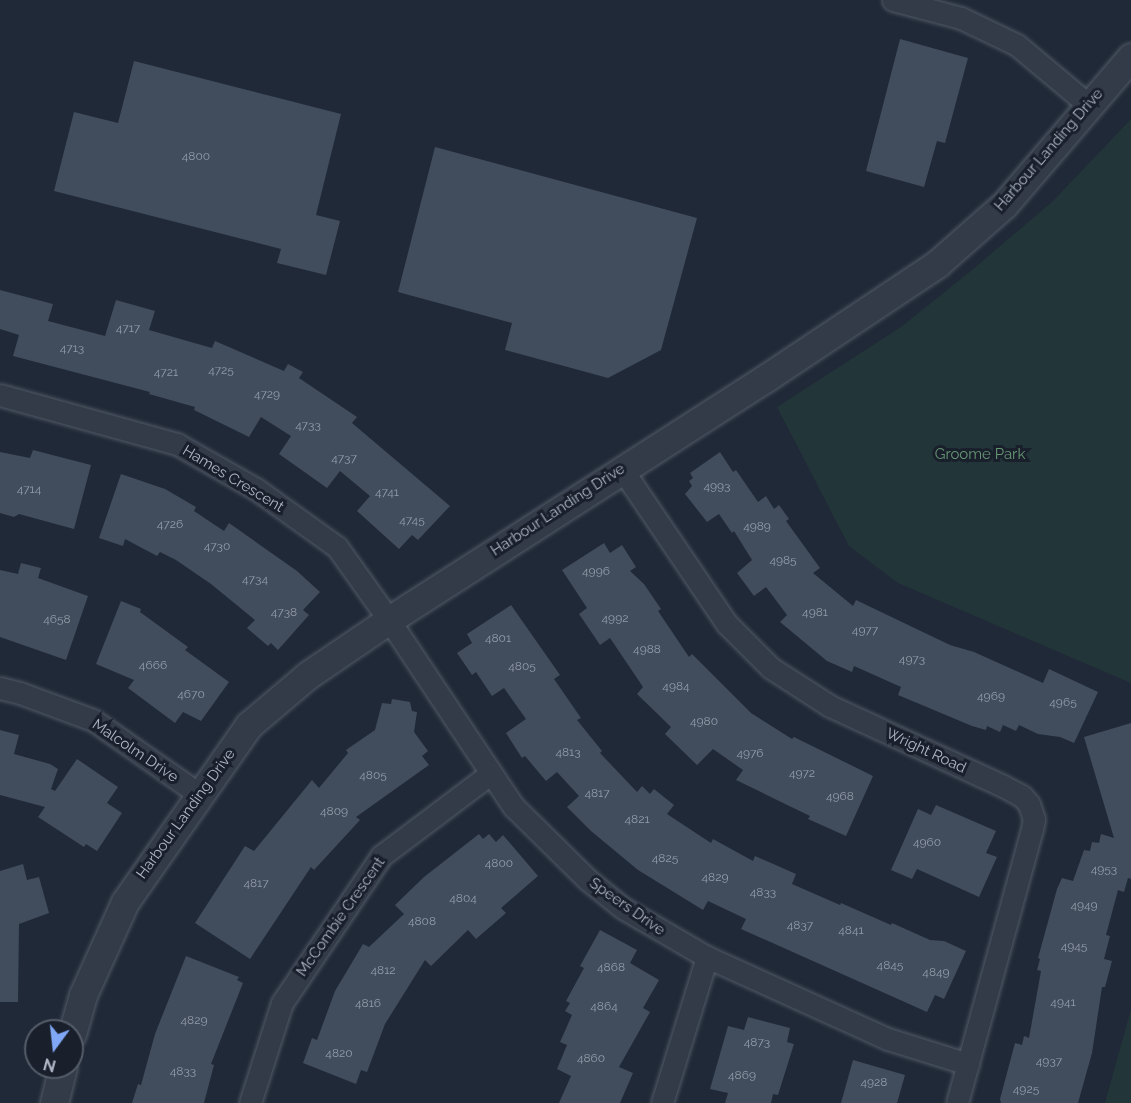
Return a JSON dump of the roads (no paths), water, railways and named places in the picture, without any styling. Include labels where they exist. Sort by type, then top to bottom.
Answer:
[{"type":"street","points":[[893,0],[961,18],[1017,45],[1090,106]]},
{"type":"street","name":"Harbour Landing Drive","points":[[76,1019],[83,995],[125,902],[249,725],[308,675],[389,620],[766,378],[937,264],[1004,205],[1131,57]]},
{"type":"street","name":"Hames Crescent","points":[[0,395],[177,444],[256,489],[337,547],[389,620]]},
{"type":"street","name":"Wright Road","points":[[622,469],[727,624],[771,668],[830,706],[1003,786],[1022,796],[1029,804],[1034,819],[1032,829],[957,1103]]},
{"type":"street","name":"Speers Drive","points":[[389,620],[490,774],[526,820],[588,880],[623,908],[706,957],[888,1039],[968,1064]]},
{"type":"street","name":"Malcolm Drive","points":[[0,688],[93,720],[200,795]]},
{"type":"street","name":"McCombie Crescent","points":[[250,1103],[282,1003],[381,856],[490,774]]},
{"type":"street","points":[[662,1103],[706,957]]},
{"type":"street","points":[[54,1103],[60,1079]]},
{"type":"park label","name":"Groome Park","points":[[980,455]]}]
